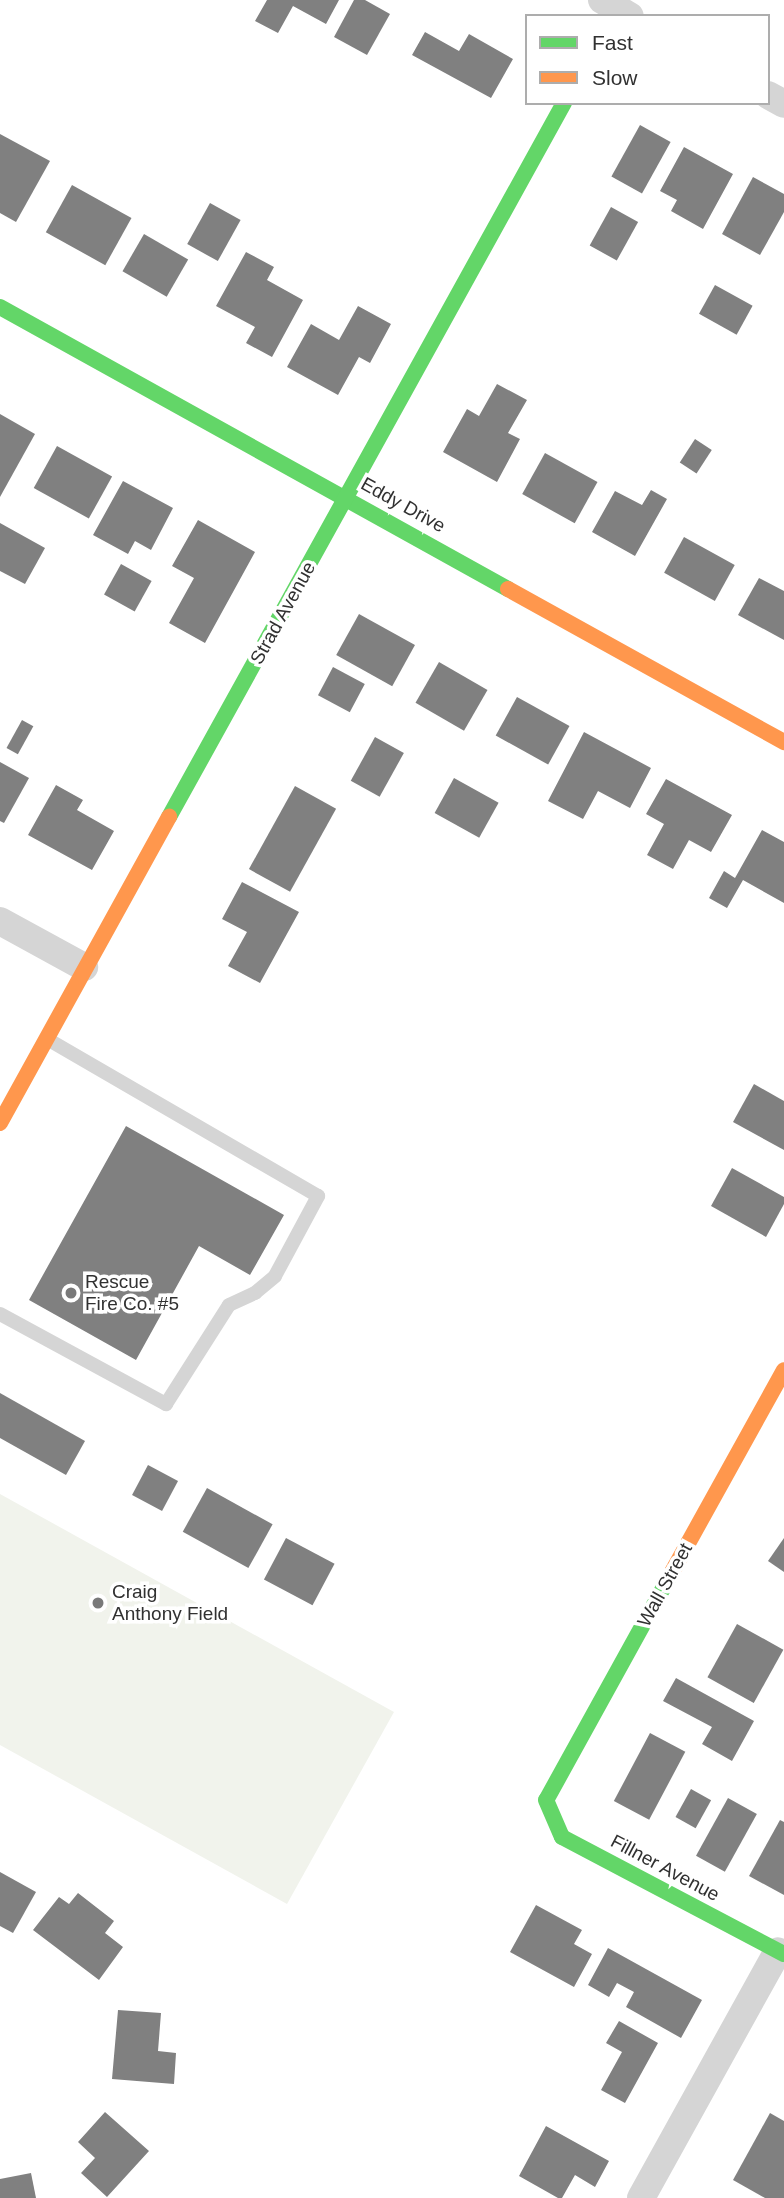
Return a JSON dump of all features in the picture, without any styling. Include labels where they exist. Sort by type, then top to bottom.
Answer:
[{"type":"street","name":"Strad Avenue","points":[[0,1123],[84,967],[348,498],[563,105]]},
{"type":"street","name":"Eddy Drive","points":[[0,307],[784,742]]},
{"type":"street","points":[[0,920],[84,967]]},
{"type":"street","name":"Wall Street","points":[[547,1800],[784,1370]]},
{"type":"street","name":"Fillner Avenue","points":[[547,1800],[562,1837],[781,1953]]},
{"type":"street","points":[[641,2198],[781,1953]]},
{"type":"lane","points":[[0,1314],[166,1404],[229,1305],[242,1296],[256,1293],[275,1276],[318,1196],[46,1039]]},
{"type":"shaded area","name":"Craig Anthony Field","points":[[0,1494],[394,1712],[287,1904],[0,1745]]},
{"type":"building","points":[[267,0],[339,0],[326,24],[293,6],[278,33],[255,21]]},
{"type":"building","points":[[354,0],[365,0],[390,14],[367,55],[334,37]]},
{"type":"building","points":[[425,32],[459,51],[469,34],[513,59],[491,98],[412,55]]},
{"type":"building","points":[[640,125],[671,142],[642,194],[611,177]]},
{"type":"building","points":[[0,134],[50,161],[16,222],[0,213]]},
{"type":"building","points":[[684,147],[733,174],[703,229],[671,211],[677,200],[660,191]]},
{"type":"building","points":[[753,177],[784,194],[784,212],[760,255],[722,234]]},
{"type":"building","points":[[72,185],[131,218],[105,265],[46,232]]},
{"type":"building","points":[[210,203],[241,220],[218,261],[187,244]]},
{"type":"building","points":[[611,207],[638,222],[617,261],[590,245]]},
{"type":"building","points":[[144,234],[188,260],[167,297],[123,271]]},
{"type":"building","points":[[246,252],[274,267],[267,280],[303,300],[272,357],[246,343],[255,327],[216,306]]},
{"type":"building","points":[[715,285],[753,306],[737,335],[699,314]]},
{"type":"building","points":[[358,306],[391,324],[370,363],[359,357],[338,395],[287,367],[311,324],[339,340]]},
{"type":"building","points":[[497,384],[527,400],[508,433],[520,439],[497,482],[443,452],[467,409],[479,416]]},
{"type":"building","points":[[0,414],[35,434],[0,497]]},
{"type":"building","points":[[695,439],[712,450],[697,473],[680,462]]},
{"type":"building","points":[[57,446],[112,477],[89,519],[34,488]]},
{"type":"building","points":[[545,453],[597,482],[575,523],[522,494]]},
{"type":"building","points":[[123,481],[173,508],[151,550],[135,541],[128,554],[93,535]]},
{"type":"building","points":[[651,490],[667,499],[635,556],[592,532],[615,491],[642,505]]},
{"type":"building","points":[[198,520],[255,552],[205,643],[169,623],[194,578],[172,566]]},
{"type":"building","points":[[0,523],[45,548],[25,584],[0,571]]},
{"type":"building","points":[[684,537],[735,565],[715,601],[664,573]]},
{"type":"building","points":[[121,564],[152,581],[135,612],[104,595]]},
{"type":"building","points":[[759,578],[784,591],[784,640],[738,615]]},
{"type":"building","points":[[359,614],[415,645],[392,686],[336,655]]},
{"type":"building","points":[[439,662],[487,690],[464,731],[416,703]]},
{"type":"building","points":[[333,667],[365,684],[350,712],[318,695]]},
{"type":"building","points":[[517,697],[569,726],[548,765],[496,735]]},
{"type":"building","points":[[22,720],[33,726],[18,754],[6,748]]},
{"type":"building","points":[[584,732],[651,768],[630,808],[598,791],[583,819],[548,801]]},
{"type":"building","points":[[375,737],[404,753],[380,797],[351,781]]},
{"type":"building","points":[[0,762],[29,778],[4,823],[0,821]]},
{"type":"building","points":[[454,778],[499,803],[479,838],[435,813]]},
{"type":"building","points":[[666,779],[732,815],[711,852],[689,840],[673,869],[647,855],[664,824],[646,814]]},
{"type":"building","points":[[56,785],[83,800],[77,810],[114,831],[92,870],[28,835]]},
{"type":"building","points":[[295,786],[336,809],[290,892],[249,869]]},
{"type":"building","points":[[762,830],[784,842],[784,903],[743,880],[727,908],[709,898],[724,871],[735,878]]},
{"type":"building","points":[[242,882],[299,912],[260,983],[228,966],[247,932],[222,919]]},
{"type":"building","points":[[754,1084],[784,1101],[784,1150],[733,1122]]},
{"type":"building","points":[[126,1126],[284,1215],[250,1275],[199,1246],[136,1360],[29,1300]]},
{"type":"building","points":[[732,1168],[784,1197],[784,1204],[766,1237],[711,1206]]},
{"type":"building","points":[[0,1393],[85,1441],[66,1475],[0,1438]]},
{"type":"building","points":[[148,1465],[178,1481],[162,1511],[132,1495]]},
{"type":"building","points":[[207,1488],[273,1524],[248,1568],[183,1532]]},
{"type":"building","points":[[286,1538],[335,1564],[312,1605],[264,1579]]},
{"type":"building","points":[[784,1538],[784,1572],[768,1561]]},
{"type":"building","points":[[737,1624],[783,1650],[754,1703],[707,1677]]},
{"type":"building","points":[[676,1678],[754,1721],[732,1761],[702,1744],[712,1727],[663,1701]]},
{"type":"building","points":[[650,1733],[685,1752],[649,1820],[614,1801]]},
{"type":"building","points":[[691,1789],[711,1800],[696,1828],[675,1817]]},
{"type":"building","points":[[728,1798],[757,1814],[725,1872],[696,1856]]},
{"type":"building","points":[[780,1820],[784,1822],[784,1895],[749,1876]]},
{"type":"building","points":[[0,1872],[36,1892],[13,1933],[0,1926]]},
{"type":"building","points":[[78,1893],[114,1921],[105,1933],[123,1947],[99,1980],[33,1930],[59,1897],[69,1904]]},
{"type":"building","points":[[536,1905],[582,1930],[574,1944],[592,1954],[574,1987],[510,1952]]},
{"type":"building","points":[[608,1948],[702,2000],[681,2038],[626,2007],[634,1992],[617,1983],[609,1997],[588,1985]]},
{"type":"building","points":[[118,2010],[161,2013],[158,2051],[176,2053],[174,2084],[112,2079]]},
{"type":"building","points":[[619,2021],[658,2043],[625,2103],[601,2090],[622,2052],[606,2043]]},
{"type":"building","points":[[105,2112],[149,2151],[107,2197],[81,2173],[95,2158],[78,2142]]},
{"type":"building","points":[[770,2113],[784,2121],[784,2198],[765,2198],[733,2180]]},
{"type":"building","points":[[546,2126],[609,2161],[595,2187],[575,2175],[562,2198],[558,2198],[519,2176]]},
{"type":"building","points":[[31,2173],[36,2198],[0,2198],[0,2179]]},
{"type":"traffic: fast","points":[[169,817],[563,105]]},
{"type":"traffic: fast","points":[[0,307],[508,589]]},
{"type":"traffic: fast","points":[[671,1574],[546,1800],[562,1837],[784,1954]]},
{"type":"traffic: slow","points":[[508,589],[784,742]]},
{"type":"traffic: slow","points":[[0,1123],[169,817]]},
{"type":"traffic: slow","points":[[671,1574],[784,1370]]},
{"type":"place","name":"Rescue Fire Co. #5","points":[[71,1293]]},
{"type":"place","name":"Craig Anthony Field","points":[[98,1603]]}]
